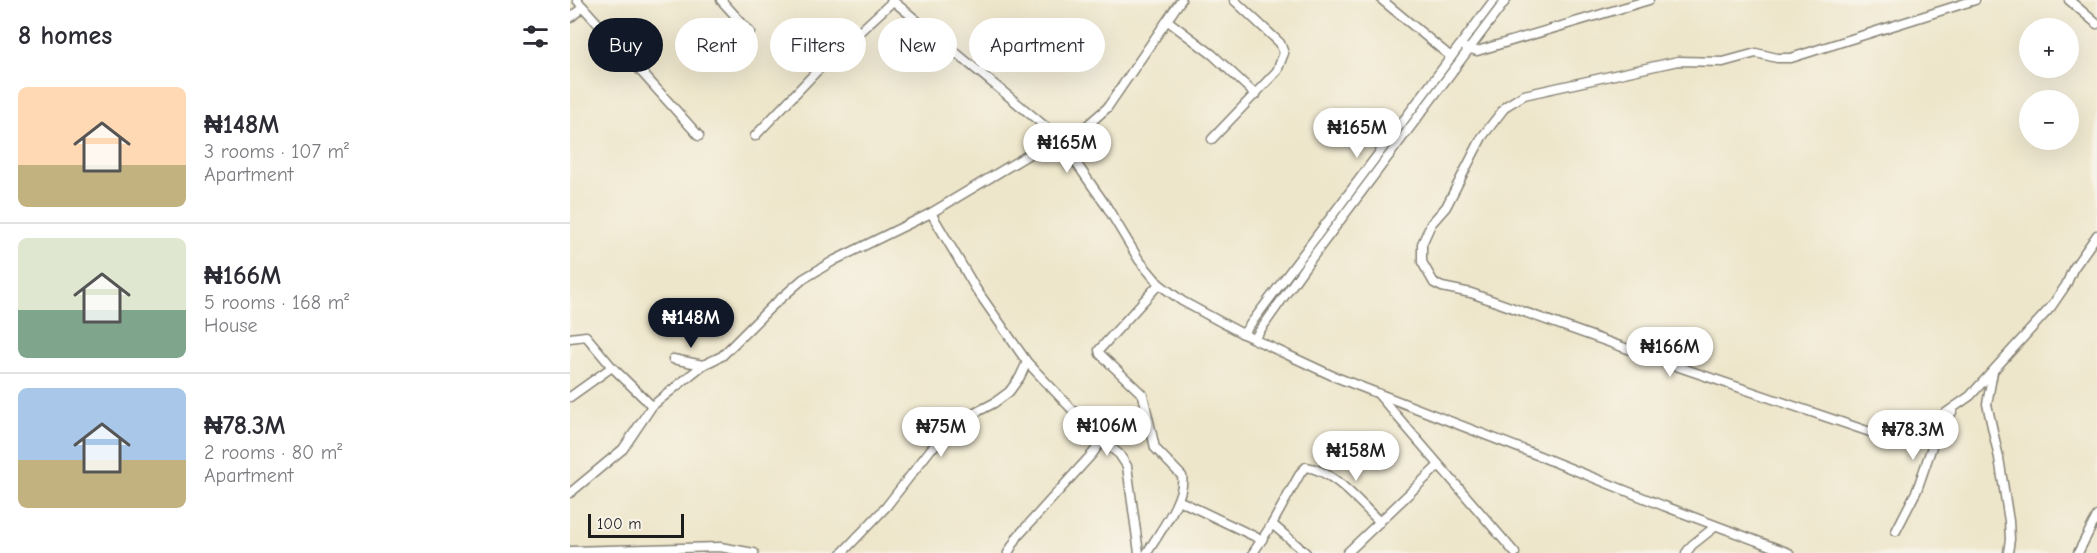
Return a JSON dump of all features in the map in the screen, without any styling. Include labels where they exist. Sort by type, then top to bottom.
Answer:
[{"type":"street","points":[[721,0],[737,18]]},
{"type":"street","points":[[755,136],[817,71],[893,0],[1058,137],[1107,207],[1139,260],[1159,284],[1182,301],[1243,334],[1333,376],[1789,553]]},
{"type":"street","points":[[570,493],[623,448],[652,406],[703,365],[722,356],[803,279],[835,260],[931,213],[1058,137],[1083,129],[1107,108],[1181,0]]},
{"type":"street","points":[[1212,139],[1256,94],[1276,70],[1284,53],[1280,43],[1234,0]]},
{"type":"street","points":[[1382,0],[1451,57]]},
{"type":"street","points":[[1243,334],[1494,0]]},
{"type":"street","points":[[1254,339],[1305,267],[1506,0]]},
{"type":"street","points":[[1460,44],[1469,50],[1477,51],[1649,0]]},
{"type":"street","points":[[1975,0],[1791,58],[1777,58],[1756,52],[1723,62],[1678,61],[1524,95],[1506,106],[1482,136],[1446,207],[1431,224],[1422,244],[1422,262],[1434,283],[1442,287],[1471,293],[1672,365],[1876,434],[1907,437],[1920,431],[1970,396],[2050,307],[2097,234]]},
{"type":"street","points":[[2069,0],[2097,24]]},
{"type":"street","points":[[570,18],[580,4],[699,136]]},
{"type":"street","points":[[1168,21],[1213,55],[1256,94]]},
{"type":"street","points":[[931,213],[976,289],[1027,362],[1100,440],[1119,454],[1127,466],[1139,553]]},
{"type":"street","points":[[1147,553],[1178,500],[1183,481],[1182,476],[1155,448],[1143,395],[1100,354],[1099,350],[1159,284]]},
{"type":"street","points":[[570,339],[586,336],[612,367],[652,406]]},
{"type":"street","points":[[674,358],[703,365]]},
{"type":"street","points":[[842,553],[886,507],[931,450],[971,415],[1009,392],[1027,362]]},
{"type":"street","points":[[570,397],[612,367]]},
{"type":"street","points":[[1993,371],[1988,404],[2009,521],[2008,553]]},
{"type":"street","points":[[1377,393],[1515,553]]},
{"type":"street","points":[[1896,531],[1917,490],[1935,435],[1956,407]]},
{"type":"street","points":[[1008,553],[1018,536],[1093,453],[1100,440]]},
{"type":"street","points":[[1347,553],[1438,466]]},
{"type":"street","points":[[1253,553],[1306,467],[1323,472],[1344,487],[1380,522]]},
{"type":"street","points":[[1178,500],[1262,540]]},
{"type":"street","points":[[2079,553],[2097,516]]},
{"type":"street","points":[[1272,524],[1306,553]]},
{"type":"street","points":[[1686,553],[1692,545],[1716,526]]},
{"type":"street","points":[[570,551],[720,547],[754,553]]}]
